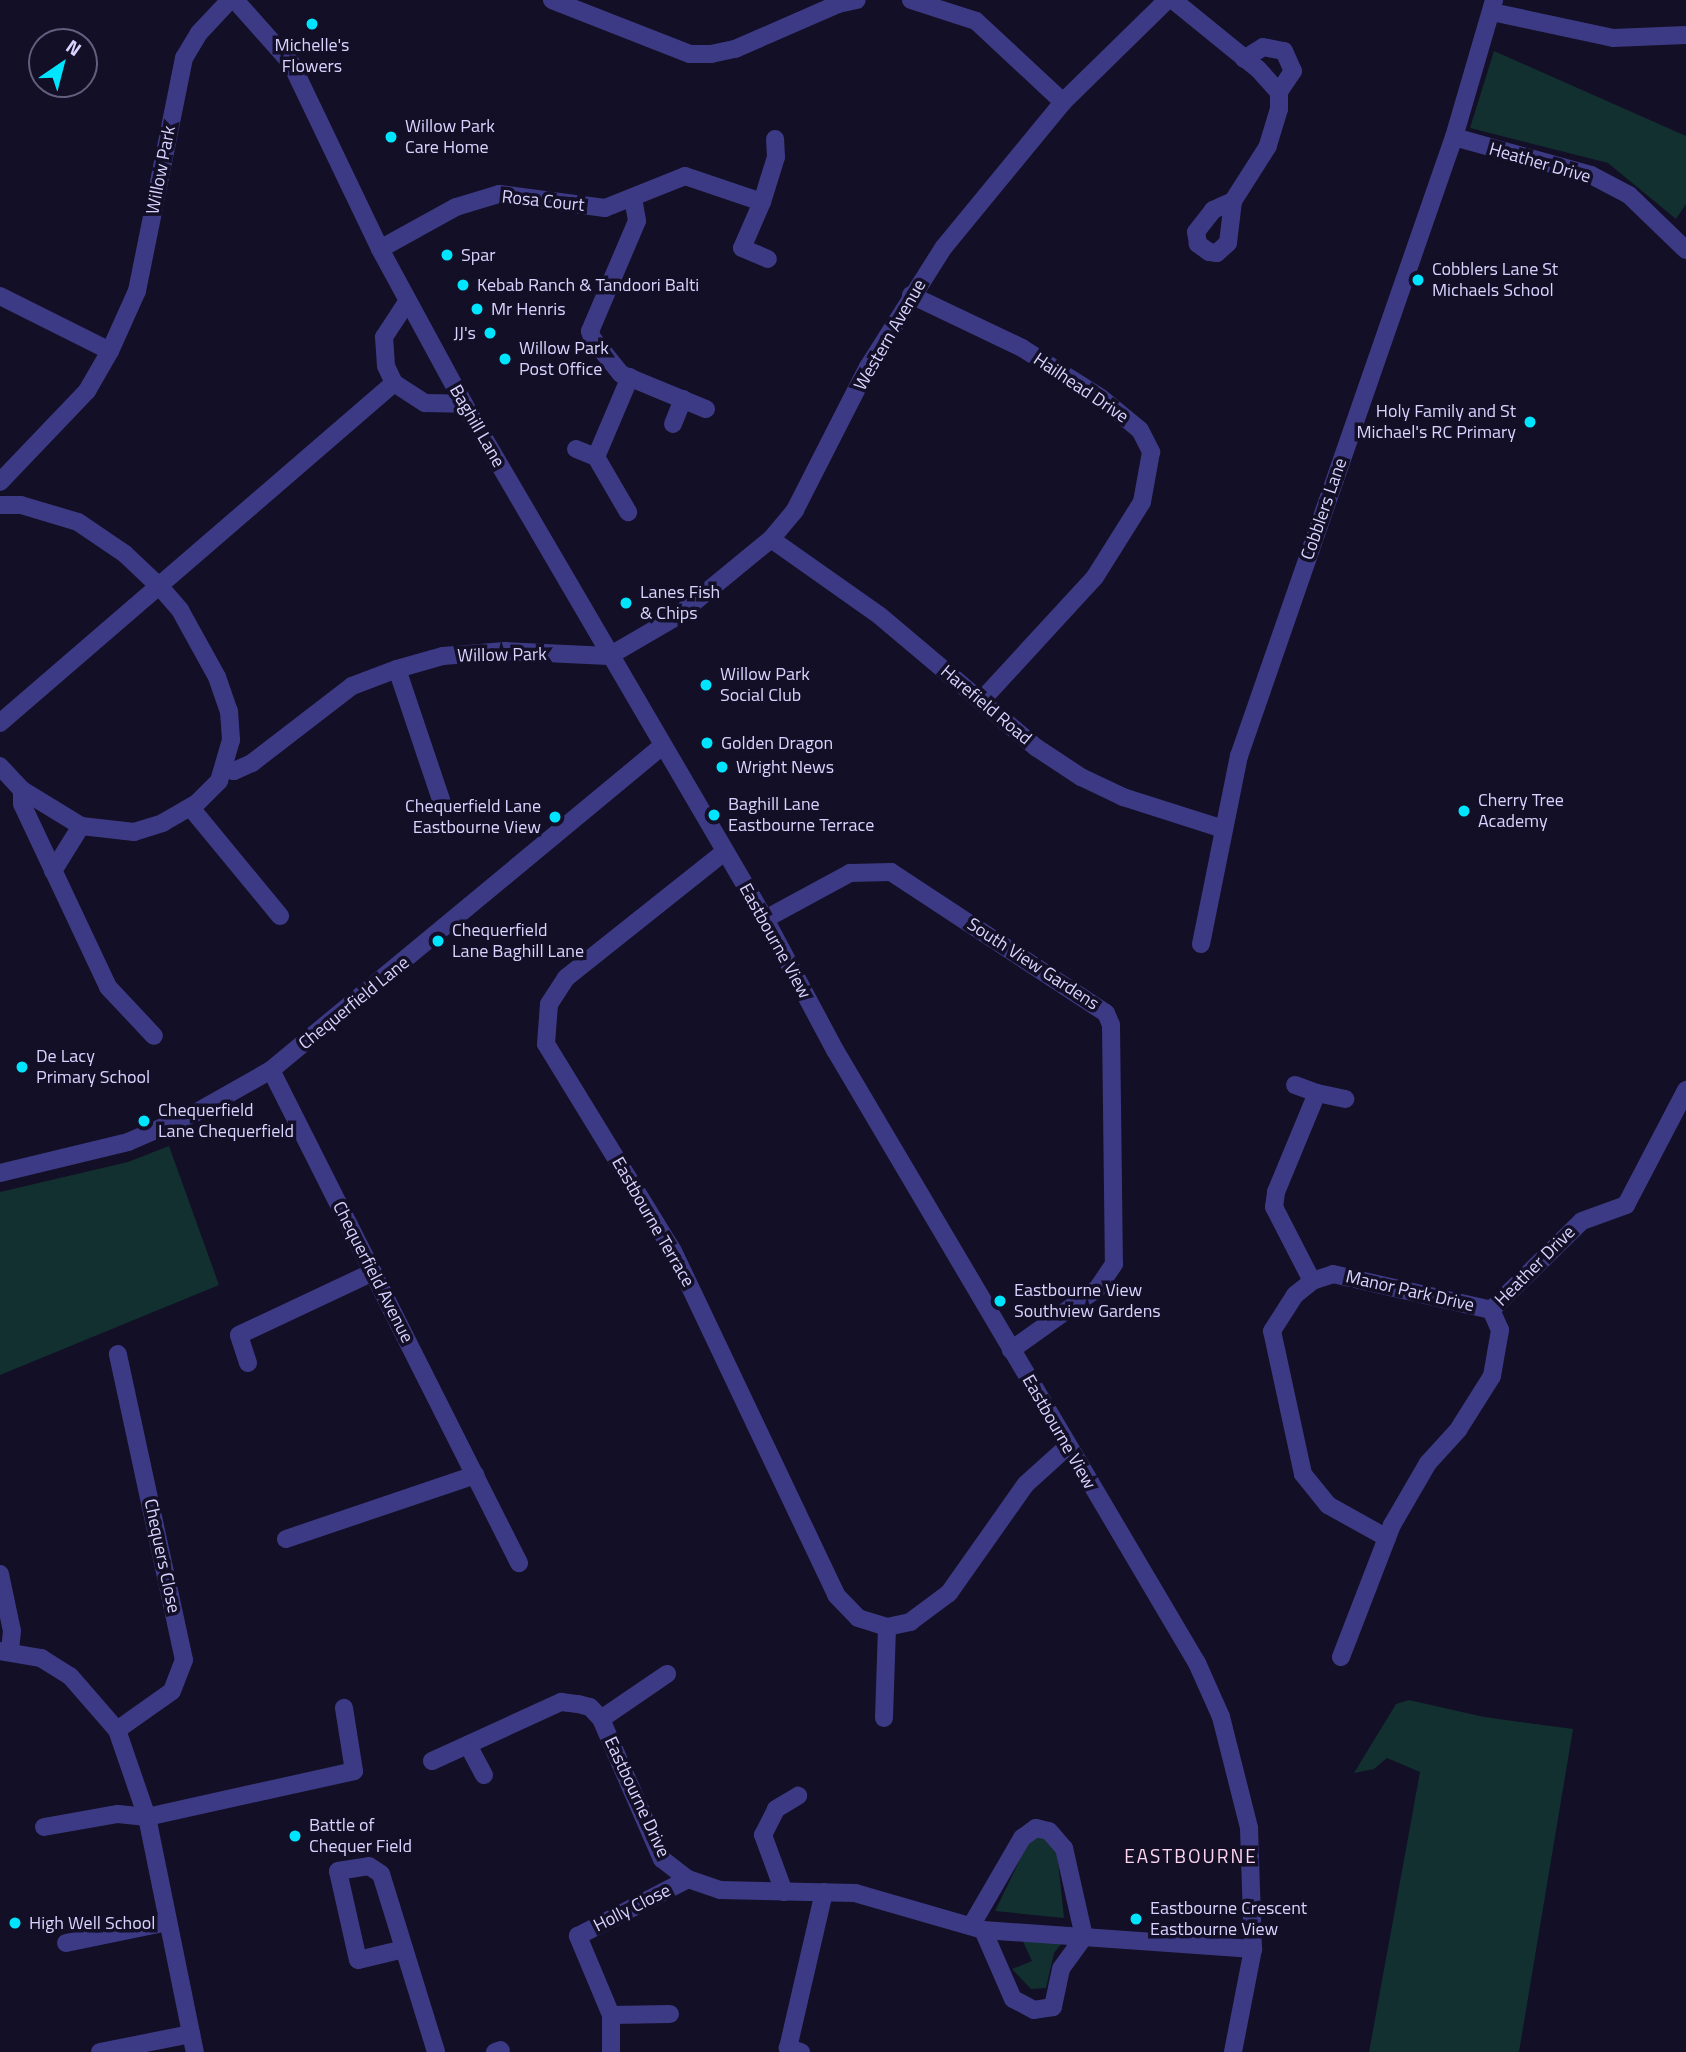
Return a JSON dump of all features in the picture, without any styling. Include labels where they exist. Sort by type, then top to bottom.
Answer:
[{"type":"street","name":"Baghill Lane","points":[[233,0],[291,63],[407,302],[723,853]]},
{"type":"street","name":"Willow Park","points":[[0,482],[87,391],[110,351],[138,291],[184,58],[199,33],[233,0]]},
{"type":"street","points":[[552,0],[690,54],[711,54],[735,49],[838,4],[857,0]]},
{"type":"street","points":[[911,0],[976,21],[1063,102]]},
{"type":"street","name":"Western Avenue","points":[[609,656],[676,617],[771,539],[796,510],[818,472],[868,367],[911,295],[995,180],[1063,102],[1167,0]]},
{"type":"street","points":[[1173,0],[1279,92]]},
{"type":"street","points":[[1493,6],[1613,38],[1686,35]]},
{"type":"street","name":"Cobblers Lane","points":[[1201,944],[1239,756],[1454,137],[1493,6]]},
{"type":"street","points":[[1233,201],[1268,146],[1279,109],[1279,92],[1293,71],[1284,51],[1263,47],[1244,59]]},
{"type":"street","name":"Heather Drive","points":[[1454,137],[1591,175],[1629,195],[1686,250]]},
{"type":"street","points":[[768,260],[743,248],[762,202],[776,157],[775,139]]},
{"type":"street","name":"Rosa Court","points":[[380,249],[478,198],[527,196],[605,208],[685,176],[762,202]]},
{"type":"street","points":[[633,198],[637,221],[590,331],[621,374],[706,409]]},
{"type":"street","name":"Hailhead Drive","points":[[911,295],[1022,348],[1101,398],[1140,430],[1151,452],[1142,502],[1095,577],[982,700]]},
{"type":"street","points":[[0,296],[110,351]]},
{"type":"street","points":[[407,302],[384,337],[386,366],[394,383],[425,403],[464,404]]},
{"type":"street","points":[[596,457],[630,377]]},
{"type":"street","points":[[0,723],[161,588],[394,383]]},
{"type":"street","points":[[673,425],[683,400]]},
{"type":"street","points":[[576,449],[596,457],[628,512]]},
{"type":"street","points":[[0,505],[21,505],[78,522],[125,554],[161,588],[180,610],[217,677],[229,711],[231,740],[225,769],[219,781],[191,808],[163,823],[134,832],[81,826],[22,790],[0,766]]},
{"type":"street","name":"Harefield Road","points":[[771,539],[880,616],[1037,748],[1082,777],[1123,797],[1223,829]]},
{"type":"street","name":"Willow Park","points":[[225,769],[252,763],[352,686],[397,669],[443,656],[505,651],[609,656]]},
{"type":"street","points":[[397,669],[443,806]]},
{"type":"street","name":"Chequerfield Lane","points":[[0,1173],[128,1142],[195,1113],[271,1070],[661,747]]},
{"type":"street","points":[[22,790],[22,804],[108,987],[154,1036]]},
{"type":"street","points":[[191,808],[280,916]]},
{"type":"street","points":[[53,871],[81,826]]},
{"type":"street","name":"Eastbourne View","points":[[723,853],[765,919],[835,1050],[1067,1447],[1197,1663],[1221,1717],[1249,1828],[1253,1950],[1233,2052]]},
{"type":"street","name":"Eastbourne Terrace","points":[[723,853],[566,978],[549,1004],[546,1044],[673,1251],[836,1595],[858,1618],[887,1627]]},
{"type":"street","name":"South View Gardens","points":[[765,919],[850,873],[876,869],[891,872],[1106,1013],[1111,1025],[1114,1264],[1098,1288],[1011,1350]]},
{"type":"street","name":"Chequerfield Avenue","points":[[271,1070],[519,1563]]},
{"type":"street","points":[[1295,1085],[1345,1099]]},
{"type":"street","name":"Heather Drive","points":[[1341,1657],[1387,1538],[1428,1463],[1458,1430],[1492,1376],[1500,1330],[1491,1310],[1582,1221],[1626,1205],[1686,1090]]},
{"type":"street","points":[[1317,1093],[1274,1207],[1312,1281],[1295,1295],[1272,1331],[1303,1474],[1328,1505],[1387,1538]]},
{"type":"street","points":[[248,1363],[239,1335],[373,1272]]},
{"type":"street","name":"Manor Park Drive","points":[[1312,1281],[1333,1274],[1491,1310]]},
{"type":"street","name":"Chequers Close","points":[[117,1730],[172,1691],[184,1660],[118,1354]]},
{"type":"street","points":[[884,1718],[887,1627],[910,1622],[949,1593],[1026,1484],[1067,1447]]},
{"type":"street","points":[[286,1539],[475,1475]]},
{"type":"street","points":[[0,1574],[12,1631],[5,1651],[41,1658],[70,1676],[117,1730],[146,1817],[195,2052]]},
{"type":"street","name":"Eastbourne Drive","points":[[601,1719],[667,1674]]},
{"type":"street","name":"Eastbourne Drive","points":[[432,1761],[561,1702],[590,1707],[601,1719],[662,1859],[688,1879],[720,1890],[855,1893],[977,1928],[1253,1950]]},
{"type":"street","points":[[44,1827],[118,1814],[146,1817],[354,1771],[344,1708]]},
{"type":"street","points":[[468,1745],[484,1775]]},
{"type":"street","points":[[784,1892],[764,1835],[785,1798]]},
{"type":"street","points":[[1037,1828],[1049,1831],[1064,1848],[1084,1937],[1061,1969],[1053,2007],[1034,2010],[1013,1999],[977,1928],[1022,1838],[1037,1828]]},
{"type":"street","points":[[404,1949],[358,1960],[338,1871],[375,1868],[404,1949],[436,2052]]},
{"type":"street","name":"Holly Close","points":[[611,2052],[611,2015],[578,1936],[688,1879]]},
{"type":"street","points":[[801,2052],[788,2048],[824,1892]]},
{"type":"street","points":[[66,1943],[167,1922]]},
{"type":"street","points":[[611,2015],[670,2014]]},
{"type":"street","points":[[100,2052],[191,2034]]},
{"type":"green space","points":[[1494,51],[1686,136],[1686,204],[1676,219],[1608,163],[1470,128]]},
{"type":"green space","points":[[169,1146],[219,1285],[0,1375],[0,1192],[128,1162]]},
{"type":"green space","points":[[1409,1700],[1484,1717],[1573,1729],[1519,2052],[1369,2052],[1420,1772],[1387,1758],[1374,1769],[1354,1773],[1396,1704]]},
{"type":"green space","points":[[1041,1835],[1057,1851],[1064,1918],[995,1911],[1029,1841]]},
{"type":"green space","points":[[1022,1939],[1061,1944],[1054,1953],[1046,1988],[1031,1989],[1012,1969],[1032,1961]]},
{"type":"place","name":"Michelle's Flowers","points":[[312,24]]},
{"type":"place","name":"Willow Park Care Home","points":[[391,137]]},
{"type":"place","name":"Spar","points":[[447,255]]},
{"type":"place","name":"Cobblers Lane St Michaels School","points":[[1418,280]]},
{"type":"place","name":"Kebab Ranch & Tandoori Balti","points":[[463,285]]},
{"type":"place","name":"Mr Henris","points":[[477,309]]},
{"type":"place","name":"JJ's","points":[[490,333]]},
{"type":"place","name":"Willow Park Post Office","points":[[505,359]]},
{"type":"place","name":"Holy Family and St Michael's RC Primary","points":[[1530,422]]},
{"type":"place","name":"Lanes Fish & Chips","points":[[626,603]]},
{"type":"place","name":"Willow Park Social Club","points":[[706,685]]},
{"type":"place","name":"Golden Dragon","points":[[707,743]]},
{"type":"place","name":"Wright News","points":[[722,767]]},
{"type":"place","name":"Cherry Tree Academy","points":[[1464,811]]},
{"type":"place","name":"Baghill Lane Eastbourne Terrace","points":[[714,815]]},
{"type":"place","name":"Chequerfield Lane Eastbourne View","points":[[555,817]]},
{"type":"place","name":"Chequerfield Lane Baghill Lane","points":[[438,941]]},
{"type":"place","name":"De Lacy Primary School","points":[[22,1067]]},
{"type":"place","name":"Chequerfield Lane Chequerfield","points":[[144,1121]]},
{"type":"place","name":"Eastbourne View Southview Gardens","points":[[1000,1301]]},
{"type":"place","name":"Battle of Chequer Field","points":[[295,1836]]},
{"type":"place","name":"Eastbourne Crescent Eastbourne View","points":[[1136,1919]]},
{"type":"place","name":"High Well School","points":[[15,1923]]},
{"type":"district","name":"EASTBOURNE","points":[[1191,1856]]}]
